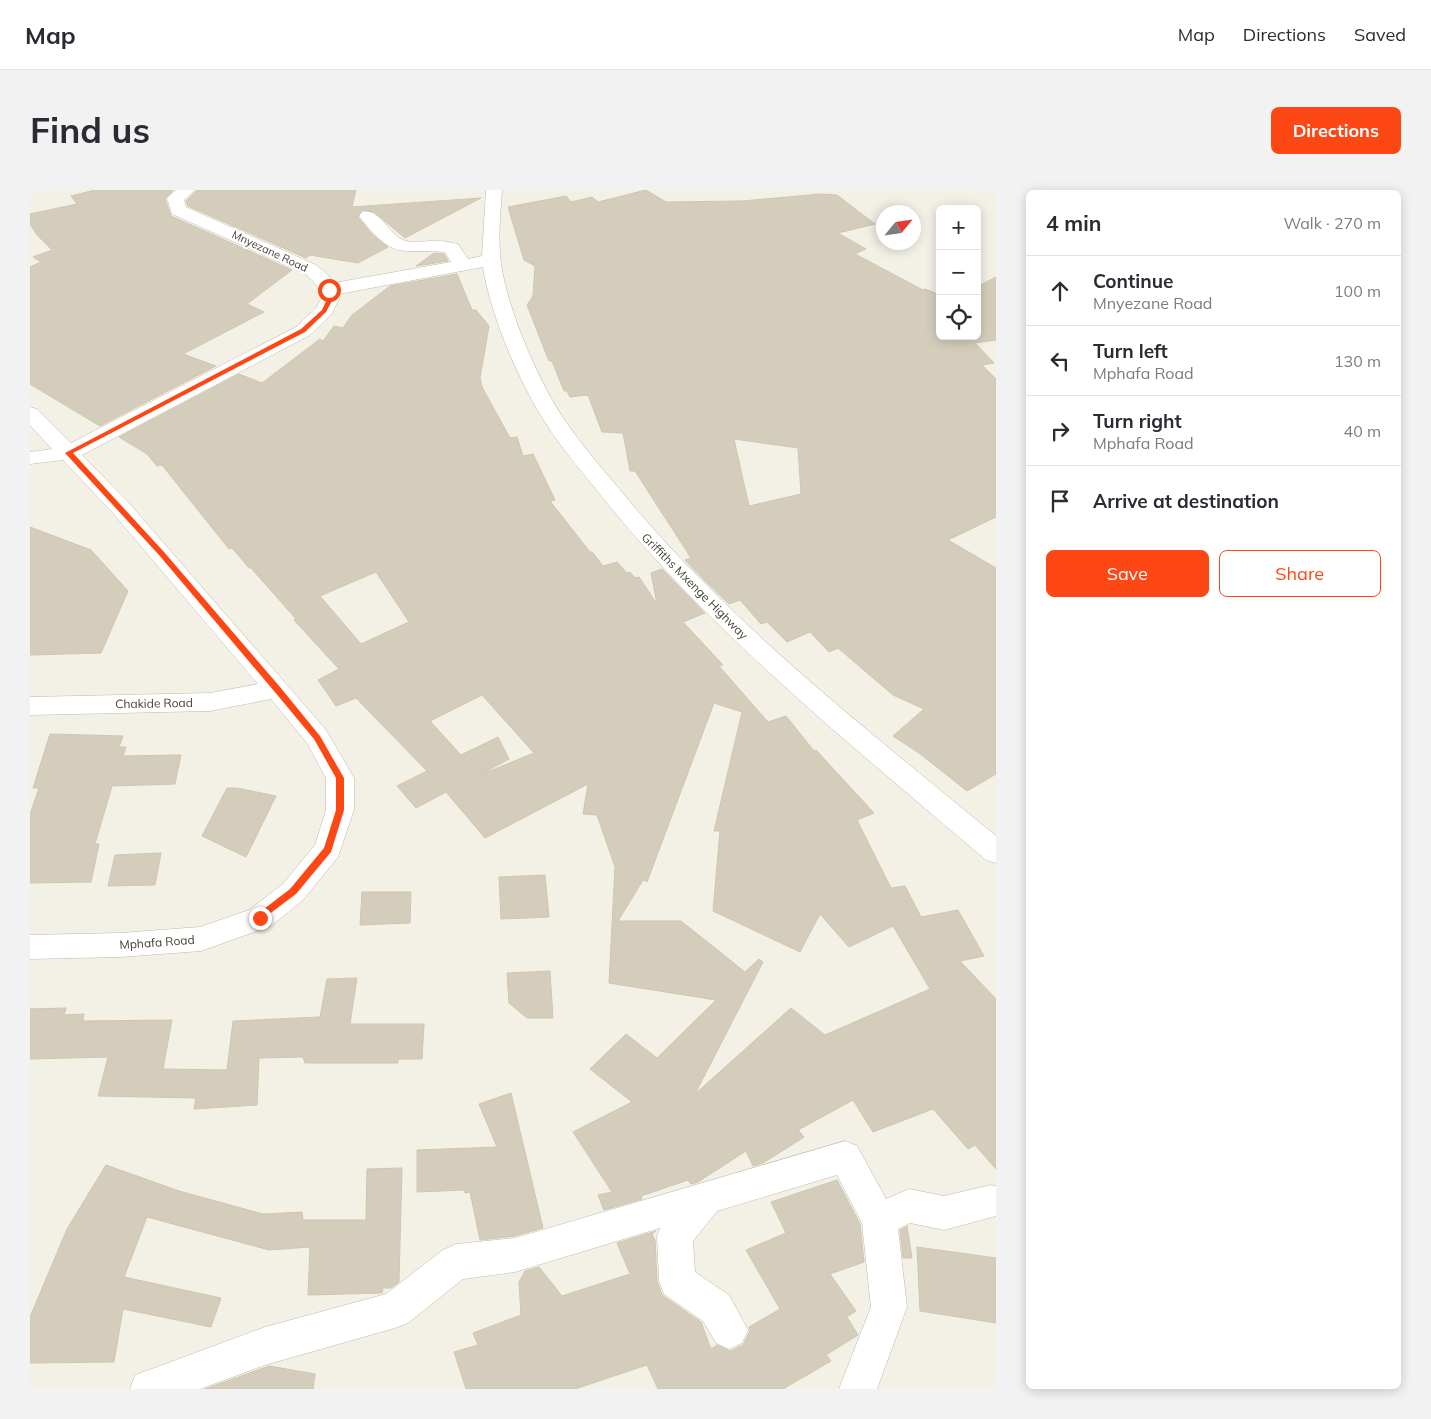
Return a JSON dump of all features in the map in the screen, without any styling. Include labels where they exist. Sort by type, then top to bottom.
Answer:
[{"type":"street","name":"Mnyezane Road","points":[[187,190],[175,198],[178,210],[310,269],[319,275],[327,284],[329,290]]},
{"type":"street","name":"Griffiths Mxenge Highway","points":[[494,190],[491,217],[491,260],[504,312],[516,344],[554,419],[616,504],[662,556],[733,626],[804,690],[996,852]]},
{"type":"street","points":[[368,216],[393,243],[413,246],[446,246],[452,248],[463,266]]},
{"type":"street","points":[[30,458],[69,453],[303,331],[324,310],[331,297],[329,290],[491,260]]},
{"type":"street","name":"Mphafa Road","points":[[30,413],[161,553],[277,689],[317,738],[340,778],[340,810],[328,849],[293,892],[260,918],[201,939],[120,945],[30,947]]},
{"type":"street","name":"Chakide Road","points":[[30,706],[210,702],[277,689]]},
{"type":"street","points":[[149,1389],[265,1346],[395,1310],[456,1262],[515,1255],[845,1157],[878,1220],[888,1307],[858,1389]]},
{"type":"street","points":[[706,1198],[675,1236],[677,1281],[716,1308],[728,1330]]},
{"type":"street","points":[[878,1220],[909,1206],[944,1213],[991,1201]]},
{"type":"building","points":[[95,190],[173,190],[165,199],[171,216],[292,270],[247,304],[264,312],[183,354],[216,366],[100,426],[30,384],[30,267],[41,262],[33,257],[52,250],[37,235],[30,224],[30,214],[77,204],[71,196]]},
{"type":"building","points":[[197,190],[356,190],[352,207],[481,198],[405,238],[374,212],[362,210],[358,217],[372,234],[388,247],[358,263],[310,255],[306,258],[188,206],[186,201]]},
{"type":"building","points":[[646,190],[666,202],[742,201],[821,194],[837,195],[875,224],[838,233],[866,249],[855,254],[923,290],[936,293],[936,340],[981,340],[981,285],[996,277],[996,340],[975,343],[994,363],[982,365],[996,379],[996,517],[948,540],[996,568],[996,774],[967,791],[919,753],[893,736],[924,709],[893,695],[838,648],[829,652],[810,632],[787,642],[767,622],[761,624],[740,600],[729,604],[685,560],[691,558],[635,471],[630,471],[623,433],[602,432],[588,395],[570,397],[567,391],[564,391],[552,361],[549,361],[527,305],[533,296],[535,266],[524,260],[508,207],[566,196],[571,202],[592,197],[598,202]],"holes":[[[734,439],[798,448],[801,494],[749,506]]]},
{"type":"building","points":[[434,253],[444,254],[448,261],[416,266]]},
{"type":"building","points":[[457,274],[472,310],[476,310],[489,326],[480,378],[482,387],[510,438],[517,437],[523,456],[533,454],[555,500],[550,501],[590,552],[603,566],[617,562],[627,573],[630,572],[635,578],[639,577],[657,604],[651,573],[662,569],[705,613],[683,622],[723,665],[719,666],[768,722],[786,716],[814,751],[816,750],[874,813],[857,820],[891,888],[905,886],[921,917],[958,910],[984,956],[960,961],[996,999],[996,1169],[975,1145],[968,1149],[933,1109],[873,1132],[853,1100],[798,1130],[804,1137],[763,1163],[753,1166],[746,1151],[698,1182],[691,1184],[688,1180],[641,1196],[642,1199],[604,1210],[598,1195],[612,1192],[573,1132],[632,1102],[590,1069],[626,1034],[657,1058],[716,1000],[609,983],[615,867],[597,815],[583,814],[588,784],[485,838],[446,792],[416,808],[397,786],[427,771],[356,698],[336,706],[318,680],[339,669],[294,620],[296,619],[251,568],[232,548],[229,549],[162,465],[157,466],[147,454],[119,437],[239,374],[262,383],[320,339],[323,341],[334,326],[343,328],[352,315],[390,286]],"holes":[[[376,572],[409,622],[361,644],[320,596]],[[482,695],[534,753],[480,775],[509,759],[498,737],[461,755],[430,721]],[[714,703],[742,712],[714,831],[720,831],[713,911],[800,952],[820,914],[849,947],[893,926],[930,989],[825,1035],[791,1008],[695,1094],[763,962],[759,959],[745,972],[681,921],[618,921],[643,880],[647,882]]]},
{"type":"building","points":[[30,527],[91,550],[128,591],[101,653],[30,655]]},
{"type":"building","points":[[50,734],[123,736],[119,747],[126,747],[123,756],[181,755],[175,784],[112,786],[95,844],[99,844],[91,882],[30,883],[30,814],[39,788],[33,788]]},
{"type":"building","points":[[227,788],[237,788],[276,796],[246,857],[202,836]]},
{"type":"building","points":[[161,853],[155,885],[108,886],[115,855]]},
{"type":"building","points":[[545,875],[549,917],[501,919],[499,877]]},
{"type":"building","points":[[362,892],[411,892],[410,923],[360,925]]},
{"type":"building","points":[[550,971],[553,1018],[527,1018],[509,1003],[507,973]]},
{"type":"building","points":[[357,978],[350,1024],[424,1024],[422,1059],[398,1059],[398,1063],[305,1063],[303,1057],[259,1058],[257,1105],[194,1109],[196,1098],[98,1096],[108,1057],[30,1059],[30,1009],[66,1008],[64,1015],[84,1014],[83,1021],[172,1020],[163,1069],[227,1070],[233,1021],[320,1017],[327,979]]},
{"type":"building","points":[[511,1093],[543,1228],[515,1236],[480,1240],[470,1192],[465,1193],[464,1190],[417,1192],[417,1150],[497,1147],[479,1104]]},
{"type":"building","points":[[106,1165],[179,1191],[263,1214],[302,1212],[303,1220],[366,1220],[367,1169],[402,1168],[399,1282],[391,1288],[383,1288],[382,1293],[308,1295],[310,1247],[269,1250],[147,1217],[124,1277],[221,1298],[211,1327],[123,1309],[114,1362],[30,1363],[30,1317],[67,1229]]},
{"type":"building","points":[[837,1180],[860,1224],[864,1262],[830,1274],[856,1311],[847,1317],[858,1335],[826,1355],[831,1361],[783,1389],[658,1389],[647,1365],[575,1389],[466,1389],[454,1352],[478,1345],[473,1333],[521,1315],[519,1282],[525,1271],[539,1267],[562,1296],[630,1274],[617,1243],[656,1231],[652,1234],[655,1240],[657,1281],[662,1295],[701,1322],[711,1349],[717,1345],[730,1351],[743,1345],[750,1331],[749,1327],[780,1309],[746,1250],[786,1233],[771,1202]]},
{"type":"building","points":[[907,1226],[912,1258],[903,1258],[900,1230]]},
{"type":"building","points":[[917,1247],[996,1258],[996,1323],[920,1311]]},
{"type":"building","points":[[269,1366],[315,1374],[313,1389],[205,1389]]},
{"type":"route","points":[[260,918],[293,892],[328,849],[340,810],[340,778],[317,738],[277,689],[161,553],[69,453],[113,428],[303,331],[324,310],[331,297],[329,290]]}]
